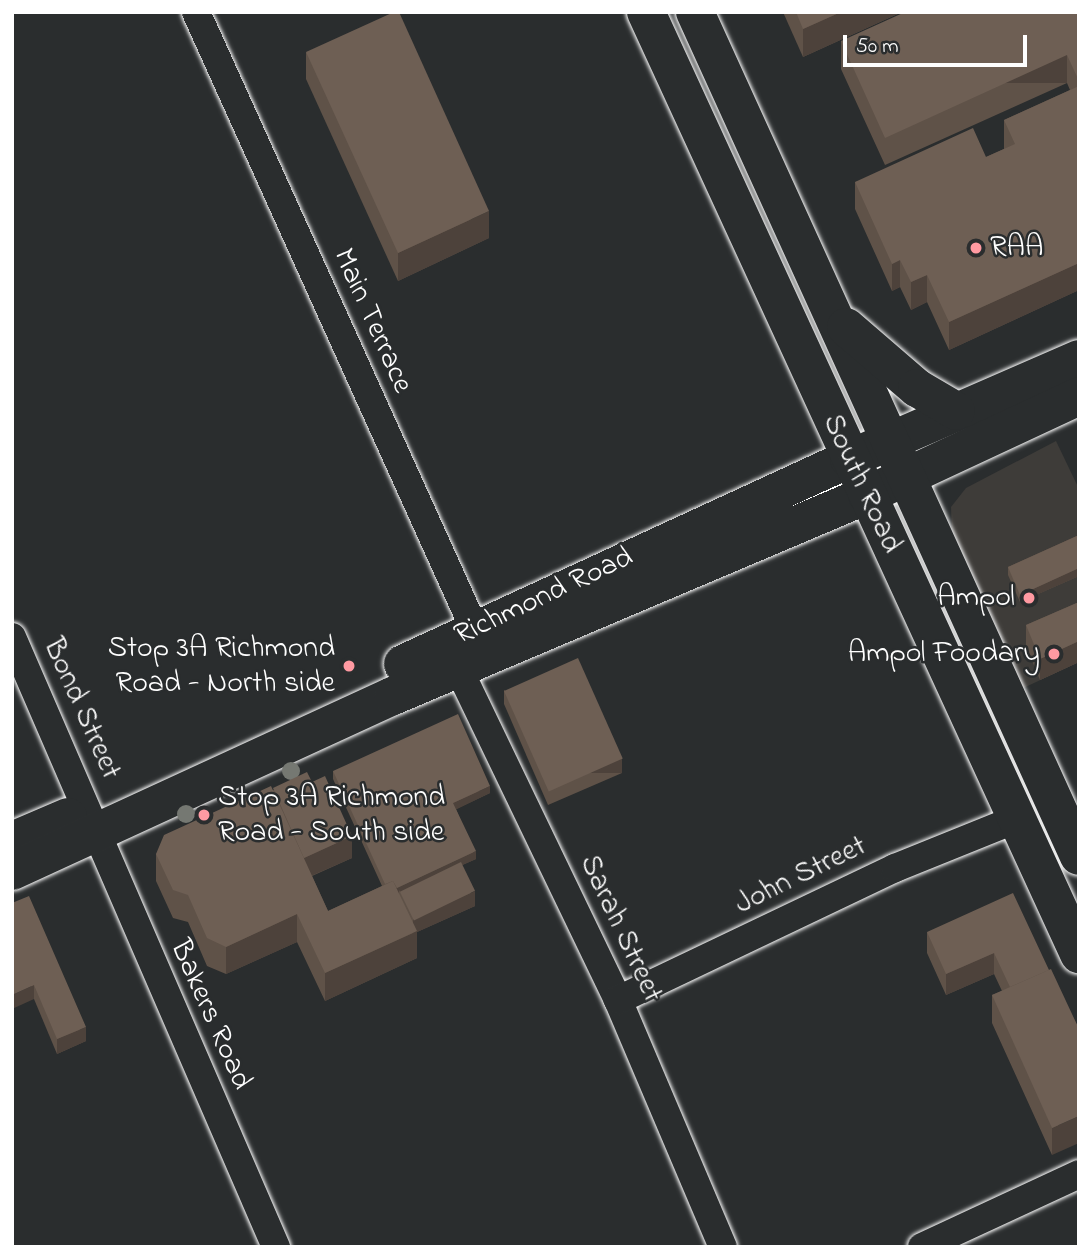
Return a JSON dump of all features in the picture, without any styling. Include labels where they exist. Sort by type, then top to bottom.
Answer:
[{"type":"main road","name":"South Road","points":[[646,12],[849,459],[1079,954]]},
{"type":"main road","name":"South Road","points":[[695,12],[837,319],[1079,856]]},
{"type":"main road","points":[[837,319],[917,388],[956,411]]},
{"type":"main road","name":"Richmond Road","points":[[12,871],[90,820],[467,650],[891,438],[1079,359]]},
{"type":"main road","name":"Richmond Road","points":[[467,650],[867,495],[907,474],[1079,396]]},
{"type":"main road","name":"Richmond Road","points":[[12,841],[90,820]]},
{"type":"street","name":"Main Terrace","points":[[196,12],[467,650]]},
{"type":"street","name":"Bond Street","points":[[12,637],[90,820]]},
{"type":"street","name":"Sarah Street","points":[[467,650],[723,1247]]},
{"type":"street","name":"John Street","points":[[618,1000],[895,868],[1016,819]]},
{"type":"street","name":"Bakers Road","points":[[90,820],[276,1247]]},
{"type":"street","points":[[922,1247],[1079,1174]]},
{"type":"shaded area","name":"Ampol","points":[[1056,441],[1079,489],[1079,662],[1019,690],[952,533],[951,507],[966,488]]},
{"type":"building","points":[[399,12],[489,211],[398,253],[306,52]]},
{"type":"building","points":[[796,12],[841,12],[803,29]]},
{"type":"building","points":[[905,12],[1079,12],[1079,81],[1067,55],[885,138],[841,41]]},
{"type":"building","name":"RAA","points":[[1079,86],[1079,263],[949,322],[927,275],[911,282],[900,260],[892,264],[855,182],[973,128],[986,157],[1015,144],[1004,120]]},
{"type":"building","points":[[1079,535],[1079,568],[1020,595],[1008,567]]},
{"type":"building","points":[[1079,602],[1079,641],[1040,659],[1026,625]]},
{"type":"building","points":[[578,658],[623,758],[549,791],[504,691]]},
{"type":"building","points":[[458,714],[490,786],[453,803],[476,851],[397,888],[393,881],[385,884],[333,771]]},
{"type":"building","points":[[307,772],[312,782],[325,776],[352,836],[304,858],[273,788]]},
{"type":"building","points":[[271,786],[328,911],[393,881],[417,931],[325,973],[297,914],[226,947],[207,938],[188,895],[173,890],[156,854],[164,835]]},
{"type":"building","points":[[461,862],[475,891],[414,921],[400,892]]},
{"type":"building","points":[[1013,893],[1049,970],[1010,987],[994,953],[946,974],[927,932]]},
{"type":"building","points":[[29,896],[86,1027],[57,1039],[34,985],[12,995],[12,903]]},
{"type":"building","points":[[1051,969],[1079,1029],[1079,1116],[1052,1128],[992,995]]},
{"type":"place","name":"RAA","points":[[976,248]]},
{"type":"place","name":"Ampol","points":[[1029,598]]},
{"type":"place","name":"Ampol Foodary","points":[[1054,654]]},
{"type":"place","name":"Stop 3A Richmond Road - North side","points":[[349,666]]},
{"type":"place","name":"Stop 3A Richmond Road - South side","points":[[204,815]]}]
